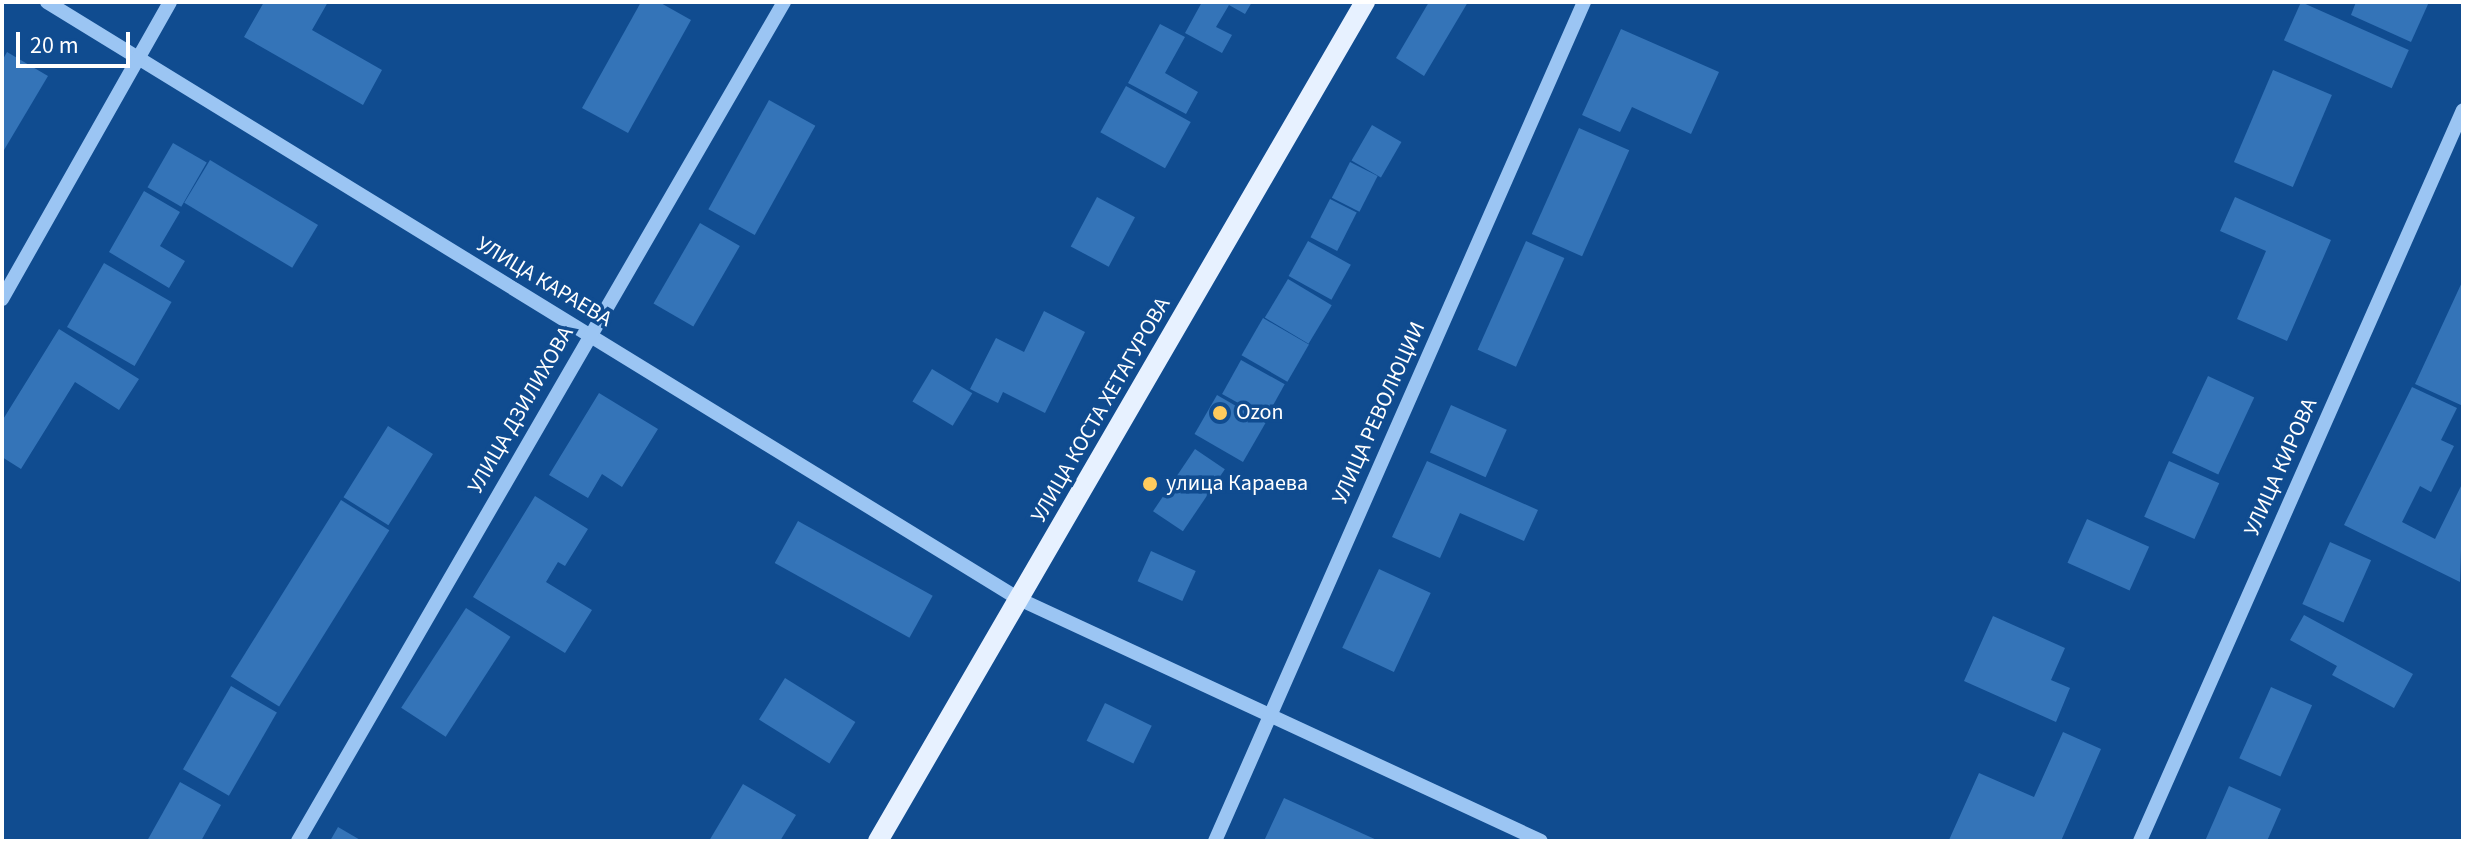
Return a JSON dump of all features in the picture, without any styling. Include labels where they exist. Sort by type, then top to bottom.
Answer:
[{"type":"main road","name":"УЛИЦА КОСТА ХЕТАГУРОВА","points":[[878,841],[1365,2]]},
{"type":"street","name":"УЛИЦА КАРАЕВА","points":[[47,2],[1019,599],[1541,841]]},
{"type":"street","points":[[2,299],[170,2]]},
{"type":"street","name":"УЛИЦА ДЗИЛИХОВА","points":[[298,841],[784,2]]},
{"type":"street","name":"УЛИЦА РЕВОЛЮЦИИ","points":[[1215,841],[1584,2]]},
{"type":"street","name":"УЛИЦА КИРОВА","points":[[2140,841],[2463,110]]},
{"type":"building","points":[[264,2],[328,2],[312,30],[382,70],[363,105],[244,37]]},
{"type":"building","points":[[641,2],[659,2],[691,20],[628,133],[582,108]]},
{"type":"building","points":[[1202,2],[1252,2],[1245,14],[1229,5],[1216,27],[1232,35],[1222,53],[1185,33]]},
{"type":"building","points":[[1429,2],[1468,2],[1424,76],[1396,58]]},
{"type":"building","points":[[2301,2],[2409,50],[2392,88],[2284,40]]},
{"type":"building","points":[[2356,2],[2429,2],[2411,42],[2351,15]]},
{"type":"building","points":[[1160,24],[1185,37],[1165,73],[1198,92],[1186,114],[1128,83]]},
{"type":"building","points":[[1621,29],[1719,72],[1691,134],[1632,107],[1620,132],[1582,115]]},
{"type":"building","points":[[7,52],[48,76],[4,150],[2,61]]},
{"type":"building","points":[[2273,70],[2332,95],[2293,187],[2234,162]]},
{"type":"building","points":[[1126,86],[1191,122],[1165,168],[1100,132]]},
{"type":"building","points":[[769,100],[815,126],[755,235],[708,209]]},
{"type":"building","points":[[1372,125],[1401,142],[1381,178],[1352,161]]},
{"type":"building","points":[[1579,128],[1629,150],[1582,256],[1532,234]]},
{"type":"building","points":[[173,143],[207,162],[181,207],[148,187]]},
{"type":"building","points":[[210,160],[318,225],[292,268],[184,203]]},
{"type":"building","points":[[1350,162],[1378,176],[1359,212],[1332,198]]},
{"type":"building","points":[[144,191],[180,212],[160,246],[185,261],[169,288],[109,252]]},
{"type":"building","points":[[1097,197],[1135,217],[1109,267],[1071,246]]},
{"type":"building","points":[[2235,197],[2331,240],[2287,341],[2237,319],[2266,251],[2220,231]]},
{"type":"building","points":[[1330,199],[1357,213],[1337,251],[1310,237]]},
{"type":"building","points":[[700,223],[740,246],[693,327],[654,304]]},
{"type":"building","points":[[1308,241],[1351,265],[1331,300],[1289,276]]},
{"type":"building","points":[[1526,241],[1564,258],[1516,367],[1478,350]]},
{"type":"building","points":[[104,263],[172,302],[135,366],[67,327]]},
{"type":"building","points":[[1288,279],[1332,305],[1309,344],[1265,318]]},
{"type":"building","points":[[2463,280],[2463,406],[2415,384]]},
{"type":"building","points":[[1044,311],[1085,332],[1045,413],[1003,392],[998,403],[970,389],[996,338],[1024,352]]},
{"type":"building","points":[[1263,318],[1309,344],[1287,382],[1242,355]]},
{"type":"building","points":[[59,329],[139,379],[119,410],[75,382],[21,469],[2,457],[2,421]]},
{"type":"building","points":[[1241,360],[1285,384],[1266,418],[1222,394]]},
{"type":"building","points":[[932,369],[972,393],[953,426],[912,402]]},
{"type":"building","points":[[2208,376],[2254,398],[2218,475],[2172,453]]},
{"type":"building","points":[[2412,387],[2457,408],[2441,440],[2454,446],[2431,492],[2420,486],[2402,522],[2435,539],[2463,482],[2460,582],[2344,525]]},
{"type":"building","points":[[599,393],[658,429],[622,487],[602,474],[588,498],[549,475]]},
{"type":"building","points":[[1217,395],[1265,423],[1243,462],[1194,434]]},
{"type":"building","points":[[1451,405],[1507,430],[1486,477],[1430,453]]},
{"type":"building","points":[[388,426],[433,454],[388,525],[343,497]]},
{"type":"building","points":[[1195,449],[1225,469],[1183,531],[1153,511]]},
{"type":"building","points":[[1427,461],[1538,510],[1524,541],[1460,513],[1440,558],[1392,537]]},
{"type":"building","points":[[2169,461],[2219,483],[2194,539],[2144,517]]},
{"type":"building","points":[[535,496],[588,529],[565,566],[558,562],[546,582],[592,610],[565,653],[473,597]]},
{"type":"building","points":[[341,500],[389,530],[279,707],[231,676]]},
{"type":"building","points":[[2087,519],[2149,547],[2130,591],[2067,563]]},
{"type":"building","points":[[798,521],[933,596],[909,638],[775,563]]},
{"type":"building","points":[[2330,542],[2371,560],[2343,622],[2302,604]]},
{"type":"building","points":[[1151,551],[1196,571],[1182,601],[1138,581]]},
{"type":"building","points":[[1379,569],[1431,593],[1394,672],[1342,648]]},
{"type":"building","points":[[466,608],[510,637],[446,737],[401,708]]},
{"type":"building","points":[[2304,615],[2413,674],[2394,708],[2332,675],[2337,666],[2290,640]]},
{"type":"building","points":[[1993,616],[2065,648],[2051,680],[2070,688],[2056,722],[1964,681]]},
{"type":"building","points":[[785,678],[855,722],[829,764],[759,720]]},
{"type":"building","points":[[231,686],[277,712],[229,796],[183,769]]},
{"type":"building","points":[[2271,687],[2312,705],[2280,777],[2239,758]]},
{"type":"building","points":[[1105,703],[1152,726],[1133,764],[1087,741]]},
{"type":"building","points":[[2063,732],[2101,749],[2061,841],[1949,840],[1979,773],[2034,797]]},
{"type":"building","points":[[180,782],[221,805],[201,841],[147,841]]},
{"type":"building","points":[[743,784],[796,815],[780,841],[709,841]]},
{"type":"building","points":[[2229,786],[2281,809],[2267,841],[2205,841]]},
{"type":"building","points":[[1284,798],[1379,841],[1264,841]]},
{"type":"building","points":[[338,827],[362,841],[330,841]]},
{"type":"place","name":"Ozon","points":[[1220,413]]},
{"type":"place","name":"улица Караева","points":[[1150,484]]}]
